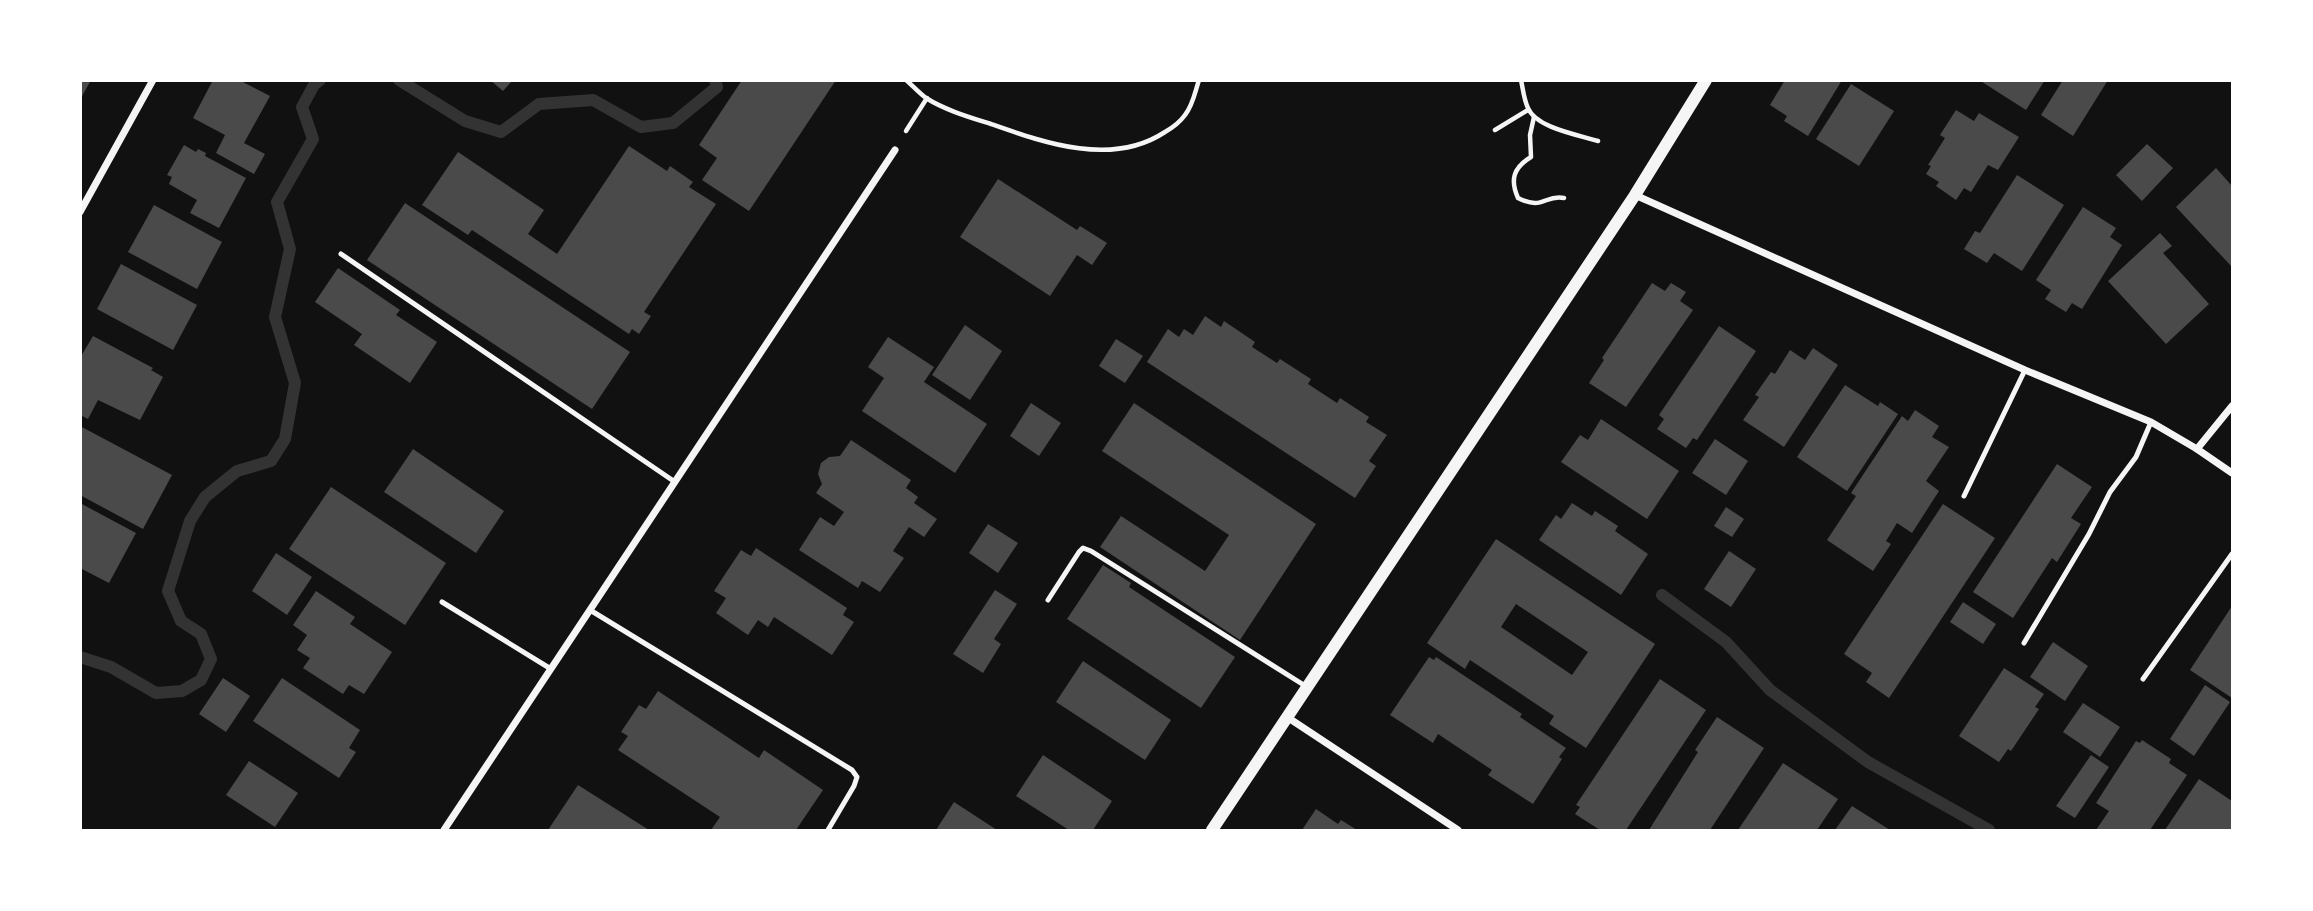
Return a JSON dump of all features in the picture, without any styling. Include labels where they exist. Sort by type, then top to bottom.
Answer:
[{"type":"street","points":[[80,212],[153,80]]},
{"type":"street","points":[[1212,831],[1635,195],[1706,80]]},
{"type":"street","points":[[444,831],[895,150]]},
{"type":"street","points":[[1635,195],[2025,370],[2151,422],[2232,473]]},
{"type":"street","points":[[2197,449],[2232,406]]},
{"type":"street","points":[[1287,717],[1458,831]]},
{"type":"lane","points":[[341,254],[675,482]]},
{"type":"lane","points":[[1964,496],[2025,370]]},
{"type":"lane","points":[[2024,643],[2089,534],[2110,492],[2136,457],[2151,422]]},
{"type":"lane","points":[[1048,600],[1083,548],[1307,687]]},
{"type":"lane","points":[[2143,679],[2232,554]]},
{"type":"lane","points":[[442,602],[551,669]]},
{"type":"lane","points":[[590,610],[852,770],[857,777],[854,786],[828,831]]},
{"type":"path","points":[[906,80],[927,98],[962,114],[1033,140],[1069,148],[1124,148],[1149,143],[1184,118],[1199,80]]},
{"type":"path","points":[[1521,80],[1528,110],[1534,117],[1565,131],[1598,141]]},
{"type":"path","points":[[895,150],[927,98]]},
{"type":"path","points":[[1495,130],[1528,110]]},
{"type":"path","points":[[1534,117],[1530,135],[1531,157],[1518,167],[1513,176],[1513,186],[1518,198],[1535,205],[1558,197],[1564,198]]},
{"type":"building","points":[[80,80],[91,80],[80,100]]},
{"type":"building","points":[[213,80],[239,80],[270,96],[244,143],[265,154],[254,174],[216,153],[225,135],[193,118]]},
{"type":"building","points":[[490,80],[513,80],[503,91]]},
{"type":"building","points":[[742,80],[836,80],[749,211],[702,180],[717,158],[699,145]]},
{"type":"building","points":[[1785,80],[1842,80],[1808,136],[1784,121],[1787,116],[1770,105]]},
{"type":"building","points":[[1979,80],[2045,80],[2026,110]]},
{"type":"building","points":[[2063,80],[2108,80],[2073,136],[2041,115]]},
{"type":"building","points":[[1851,84],[1894,111],[1859,166],[1816,139]]},
{"type":"building","points":[[1956,110],[1974,121],[1979,113],[2019,137],[1998,170],[1988,165],[1971,192],[1964,188],[1956,200],[1936,186],[1939,182],[1926,174],[1931,166],[1928,165],[1945,138],[1940,135]]},
{"type":"building","points":[[2147,144],[2173,168],[2142,201],[2116,175]]},
{"type":"building","points":[[184,145],[196,152],[198,149],[206,153],[205,156],[246,178],[219,228],[190,213],[197,200],[169,184],[172,177],[167,175]]},
{"type":"building","points":[[629,146],[667,171],[670,166],[693,182],[689,187],[716,204],[644,312],[651,316],[639,334],[632,329],[629,334],[472,230],[468,235],[422,205],[458,152],[544,210],[528,234],[557,254]]},
{"type":"building","points":[[2216,168],[2232,186],[2232,267],[2176,207]]},
{"type":"building","points":[[2017,175],[2064,205],[2022,271],[1994,253],[1987,263],[1964,249],[1975,231],[1980,233]]},
{"type":"building","points":[[998,179],[1077,230],[1080,226],[1107,243],[1092,265],[1077,255],[1050,296],[960,237]]},
{"type":"building","points":[[405,203],[630,352],[592,409],[367,260]]},
{"type":"building","points":[[154,205],[222,242],[197,289],[128,252]]},
{"type":"building","points":[[2083,207],[2116,228],[2110,237],[2122,245],[2082,309],[2072,303],[2066,312],[2045,299],[2051,290],[2036,280]]},
{"type":"building","points":[[2160,233],[2172,246],[2163,253],[2209,304],[2166,344],[2108,281]]},
{"type":"building","points":[[121,264],[197,305],[173,350],[97,309]]},
{"type":"building","points":[[338,268],[400,310],[396,315],[437,342],[410,383],[354,345],[362,334],[315,302]]},
{"type":"building","points":[[1652,283],[1665,291],[1671,283],[1686,292],[1680,301],[1693,310],[1626,407],[1589,383],[1604,360],[1602,358]]},
{"type":"building","points":[[1205,316],[1221,327],[1224,321],[1255,342],[1252,347],[1277,363],[1280,359],[1311,379],[1308,384],[1337,403],[1340,398],[1369,417],[1366,422],[1387,435],[1369,461],[1376,466],[1355,498],[1147,362],[1168,329],[1179,337],[1184,329],[1193,335]]},
{"type":"building","points":[[965,325],[1002,351],[970,400],[932,375]]},
{"type":"building","points":[[1719,326],[1756,351],[1697,440],[1693,438],[1686,448],[1657,429],[1664,419],[1659,415]]},
{"type":"building","points":[[93,336],[153,368],[151,370],[163,377],[140,420],[98,400],[88,419],[80,415],[80,358]]},
{"type":"building","points":[[888,337],[934,367],[924,382],[987,424],[955,473],[862,411],[884,378],[868,367]]},
{"type":"building","points":[[1116,339],[1143,356],[1125,383],[1099,366]]},
{"type":"building","points":[[1813,348],[1838,365],[1784,447],[1743,420],[1759,397],[1755,395],[1771,372],[1775,374],[1790,350],[1805,360]]},
{"type":"building","points":[[1845,385],[1878,406],[1880,402],[1898,414],[1847,491],[1797,457]]},
{"type":"building","points":[[1031,403],[1061,423],[1039,456],[1010,436]]},
{"type":"building","points":[[1134,403],[1316,524],[1240,640],[1100,547],[1121,516],[1205,571],[1229,535],[1102,451]]},
{"type":"building","points":[[1915,410],[1939,426],[1932,437],[1949,447],[1926,481],[1939,491],[1912,533],[1897,523],[1886,541],[1891,544],[1873,571],[1827,540],[1856,496],[1851,493],[1902,416],[1908,421]]},
{"type":"building","points":[[1601,419],[1679,471],[1647,519],[1561,462],[1580,435],[1588,440]]},
{"type":"building","points":[[80,426],[172,475],[143,529],[80,495]]},
{"type":"building","points":[[1715,439],[1748,461],[1726,495],[1692,473]]},
{"type":"building","points":[[851,440],[911,480],[906,488],[918,497],[914,503],[937,519],[924,537],[909,527],[893,551],[904,558],[880,592],[862,581],[858,588],[799,550],[820,517],[834,526],[844,512],[816,493],[822,484],[818,474],[821,463],[829,457],[840,456]]},
{"type":"building","points":[[413,449],[504,511],[476,553],[384,492]]},
{"type":"building","points":[[2057,464],[2092,487],[2071,518],[2081,524],[2057,562],[2052,558],[2013,618],[1973,592]]},
{"type":"building","points":[[331,487],[446,563],[405,625],[289,549]]},
{"type":"building","points":[[80,503],[136,533],[109,583],[80,568]]},
{"type":"building","points":[[1572,503],[1592,516],[1595,511],[1618,526],[1615,531],[1648,554],[1621,595],[1539,540],[1556,515],[1561,519]]},
{"type":"building","points":[[1943,504],[1995,538],[1889,698],[1866,682],[1872,673],[1844,654]]},
{"type":"building","points":[[1726,507],[1744,519],[1732,537],[1714,526]]},
{"type":"building","points":[[988,524],[1018,543],[998,573],[969,553]]},
{"type":"building","points":[[1496,539],[1655,644],[1586,748],[1549,724],[1554,716],[1470,660],[1465,669],[1427,643]],"holes":[[[1516,604],[1588,652],[1572,675],[1501,627]]]},
{"type":"building","points":[[756,548],[847,608],[843,615],[854,622],[832,655],[774,617],[768,627],[758,620],[748,635],[716,613],[726,598],[714,591],[741,550],[751,556]]},
{"type":"building","points":[[1729,551],[1756,569],[1731,607],[1704,589]]},
{"type":"building","points":[[276,553],[312,577],[287,615],[252,591]]},
{"type":"building","points":[[1103,565],[1131,583],[1129,587],[1235,657],[1201,708],[1067,619]]},
{"type":"building","points":[[995,590],[1017,604],[994,639],[1001,644],[983,673],[953,654]]},
{"type":"building","points":[[316,591],[355,617],[350,624],[392,652],[364,694],[349,685],[343,694],[303,668],[310,658],[297,650],[307,635],[293,625]]},
{"type":"building","points":[[1963,602],[1996,624],[1983,644],[1950,622]]},
{"type":"building","points":[[2232,606],[2232,698],[2190,670]]},
{"type":"building","points":[[2053,642],[2088,666],[2065,701],[2030,677]]},
{"type":"building","points":[[1429,657],[1434,660],[1436,657],[1522,714],[1520,717],[1566,748],[1559,757],[1562,759],[1533,804],[1488,775],[1492,770],[1438,734],[1433,743],[1390,715]]},
{"type":"building","points":[[1083,661],[1171,720],[1145,760],[1056,702]]},
{"type":"building","points":[[2004,668],[2044,694],[2035,707],[2039,709],[2011,751],[2008,749],[1999,762],[1959,736]]},
{"type":"building","points":[[223,678],[250,696],[226,732],[199,714]]},
{"type":"building","points":[[282,678],[360,730],[349,748],[356,752],[339,778],[253,721]]},
{"type":"building","points":[[1660,679],[1706,710],[1626,830],[1600,830],[1575,814],[1580,807],[1576,805]]},
{"type":"building","points":[[2205,685],[2230,702],[2194,756],[2170,739]]},
{"type":"building","points":[[658,691],[759,758],[764,750],[823,790],[796,830],[711,830],[720,817],[618,750],[628,736],[621,732],[639,705],[646,709]]},
{"type":"building","points":[[2083,703],[2120,727],[2100,757],[2063,732]]},
{"type":"building","points":[[1717,717],[1764,748],[1710,830],[1649,830],[1698,752],[1695,750]]},
{"type":"building","points":[[2142,740],[2171,759],[2169,763],[2187,775],[2150,830],[2096,830],[2109,811],[2096,803],[2136,741],[2140,743]]},
{"type":"building","points":[[1043,755],[1112,801],[1093,830],[1069,830],[1016,796]]},
{"type":"building","points":[[2091,755],[2109,767],[2075,818],[2056,806]]},
{"type":"building","points":[[249,761],[298,793],[275,827],[226,795]]},
{"type":"building","points":[[1783,763],[1838,799],[1817,830],[1738,830]]},
{"type":"building","points":[[2199,779],[2232,801],[2232,830],[2165,830]]},
{"type":"building","points":[[578,785],[649,830],[548,830]]},
{"type":"building","points":[[954,802],[997,830],[936,830]]},
{"type":"building","points":[[1852,806],[1890,830],[1835,830]]},
{"type":"building","points":[[1316,809],[1338,824],[1341,820],[1357,830],[1302,830]]},
{"type":"waterway","points":[[80,657],[111,667],[156,693],[182,691],[201,680],[211,659],[201,634],[181,621],[168,591],[190,521],[205,497],[237,471],[271,461],[285,439],[295,383],[275,317],[290,249],[277,202],[313,139],[302,107],[314,85],[320,80]]},
{"type":"waterway","points":[[399,80],[465,121],[501,132],[539,104],[593,100],[641,127],[673,123],[717,87],[715,80]]},
{"type":"waterway","points":[[1662,595],[1726,642],[1770,690],[1868,762],[1989,830]]}]
